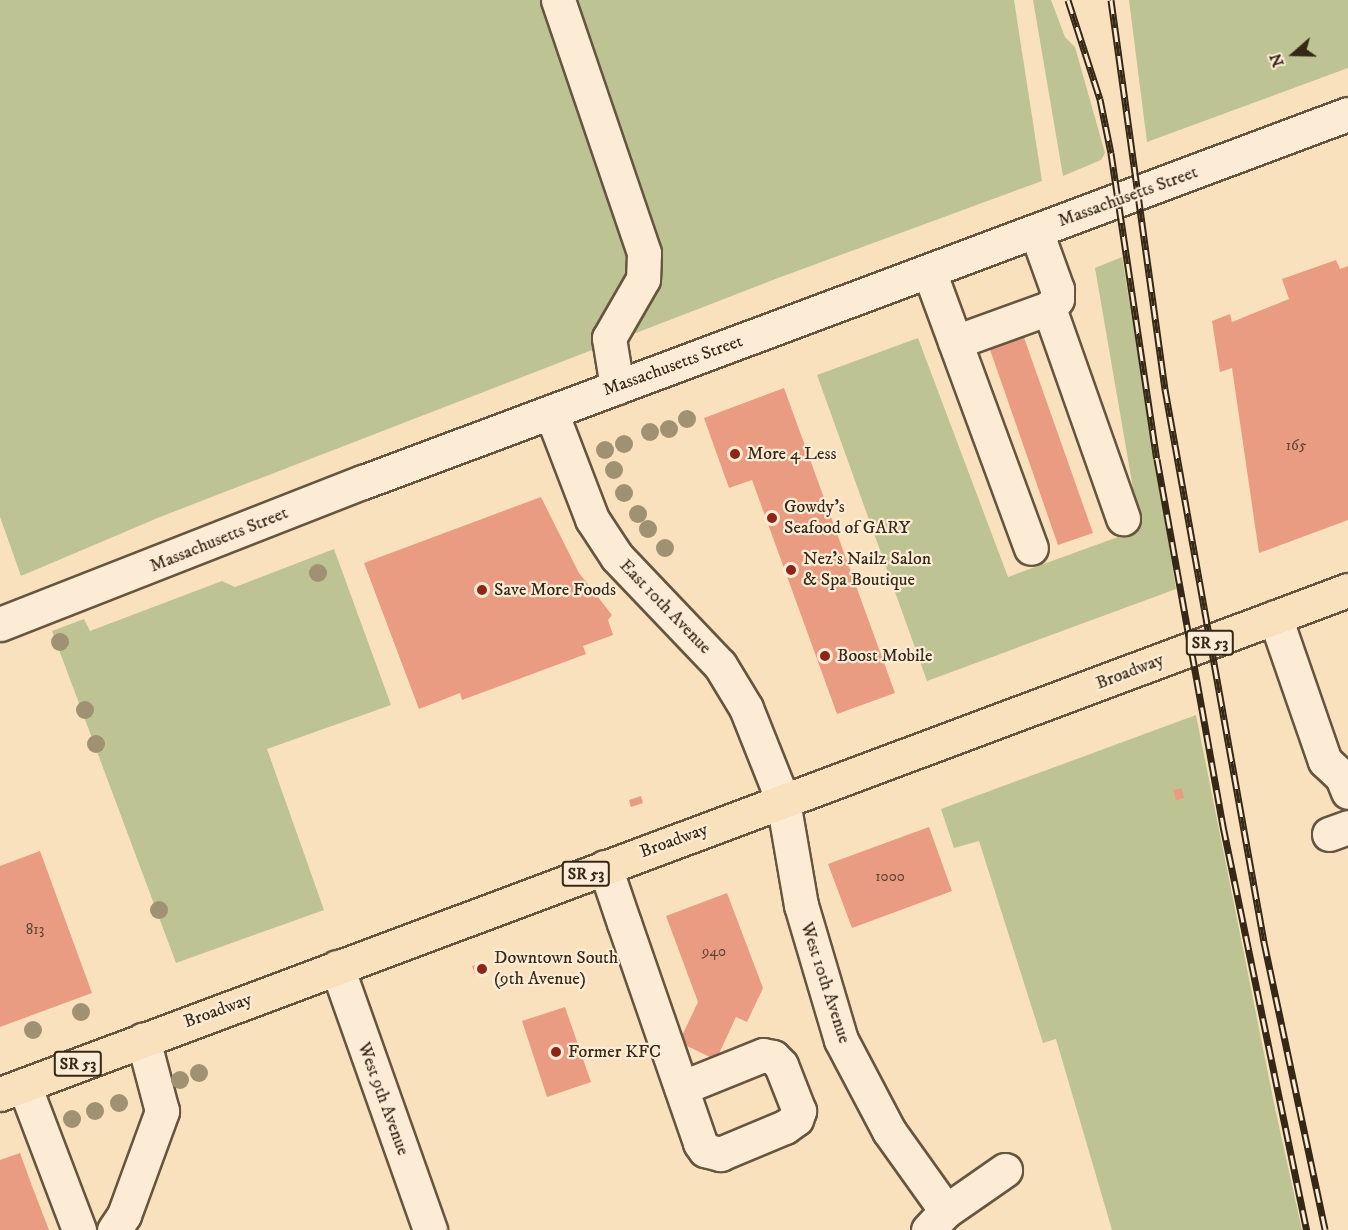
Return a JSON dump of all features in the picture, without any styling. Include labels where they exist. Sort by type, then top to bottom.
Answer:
[{"type":"main road","name":"Broadway","points":[[12,1089],[1348,590]]},
{"type":"street","points":[[558,0],[644,254],[644,279],[609,338],[617,387]]},
{"type":"street","name":"Massachusetts Street","points":[[0,624],[617,387],[1348,114]]},
{"type":"street","points":[[955,342],[1049,308],[1057,299],[1057,289],[1036,231]]},
{"type":"street","points":[[929,271],[1031,548]]},
{"type":"street","points":[[1049,308],[1122,518]]},
{"type":"street","name":"East 10th Avenue","points":[[551,412],[592,519],[617,557],[720,665],[746,708],[783,801]]},
{"type":"street","points":[[1286,613],[1346,753],[1345,784]]},
{"type":"street","name":"West 10th Avenue","points":[[783,801],[801,905],[841,1040],[937,1220]]},
{"type":"street","points":[[605,867],[681,1088]]},
{"type":"street","name":"West 9th Avenue","points":[[337,967],[430,1230]]},
{"type":"street","points":[[114,1230],[124,1215],[162,1111],[143,1039]]},
{"type":"street","points":[[12,1089],[80,1230]]},
{"type":"street","points":[[937,1220],[1005,1170]]},
{"type":"green space","points":[[0,0],[1014,0],[1042,181],[778,278],[160,517],[21,576],[0,517]]},
{"type":"green space","points":[[1033,0],[1051,0],[1065,37],[1075,47],[1105,153],[1101,160],[1063,176]]},
{"type":"green space","points":[[1129,0],[1348,0],[1348,68],[1147,142]]},
{"type":"green space","points":[[1122,257],[1176,589],[927,681],[817,375],[918,338],[1008,577],[1140,529],[1095,268]]},
{"type":"green space","points":[[334,549],[391,705],[267,749],[324,910],[176,963],[52,631],[84,619],[90,631],[222,581],[235,587]]},
{"type":"green space","points":[[1196,715],[1275,1108],[1302,1230],[1112,1230],[1056,1039],[1043,1043],[979,841],[954,848],[941,809]]},
{"type":"building","points":[[1336,260],[1340,269],[1348,266],[1348,520],[1259,553],[1232,368],[1220,372],[1212,321],[1230,314],[1232,322],[1289,299],[1282,279]]},
{"type":"building","points":[[1021,329],[1093,533],[1058,545],[987,341]]},
{"type":"building","points":[[784,388],[895,693],[837,714],[752,480],[729,488],[704,418]]},
{"type":"building","name":"Save More Foods","points":[[541,497],[579,573],[612,615],[608,620],[613,635],[583,646],[586,654],[462,700],[460,693],[419,709],[364,563]]},
{"type":"building","points":[[1182,788],[1184,798],[1176,800],[1173,790]]},
{"type":"building","points":[[641,796],[643,803],[631,807],[629,800]]},
{"type":"building","points":[[929,827],[952,891],[852,928],[828,864]]},
{"type":"building","points":[[40,851],[92,993],[0,1027],[0,866]]},
{"type":"building","points":[[727,893],[763,988],[747,1022],[736,1017],[716,1060],[679,1042],[698,1002],[666,916]]},
{"type":"building","points":[[484,962],[487,969],[475,974],[472,966]]},
{"type":"building","name":"Former KFC","points":[[565,1007],[591,1082],[547,1097],[522,1021]]},
{"type":"building","points":[[20,1153],[49,1230],[0,1230],[0,1160]]},
{"type":"railway","points":[[1068,0],[1100,99],[1111,153],[1157,459],[1223,826],[1307,1230]]},
{"type":"railway","points":[[1111,0],[1165,389],[1264,942],[1325,1230]]},
{"type":"place","name":"More 4 Less","points":[[735,454]]},
{"type":"place","name":"Gowdy's Seafood of GARY","points":[[772,518]]},
{"type":"place","name":"Nez's Nailz Salon & Spa Boutique","points":[[791,570]]},
{"type":"place","name":"Save More Foods","points":[[482,590]]},
{"type":"place","name":"Boost Mobile","points":[[825,656]]},
{"type":"place","name":"Downtown South (9th Avenue)","points":[[482,969]]},
{"type":"place","name":"Former KFC","points":[[556,1052]]}]
